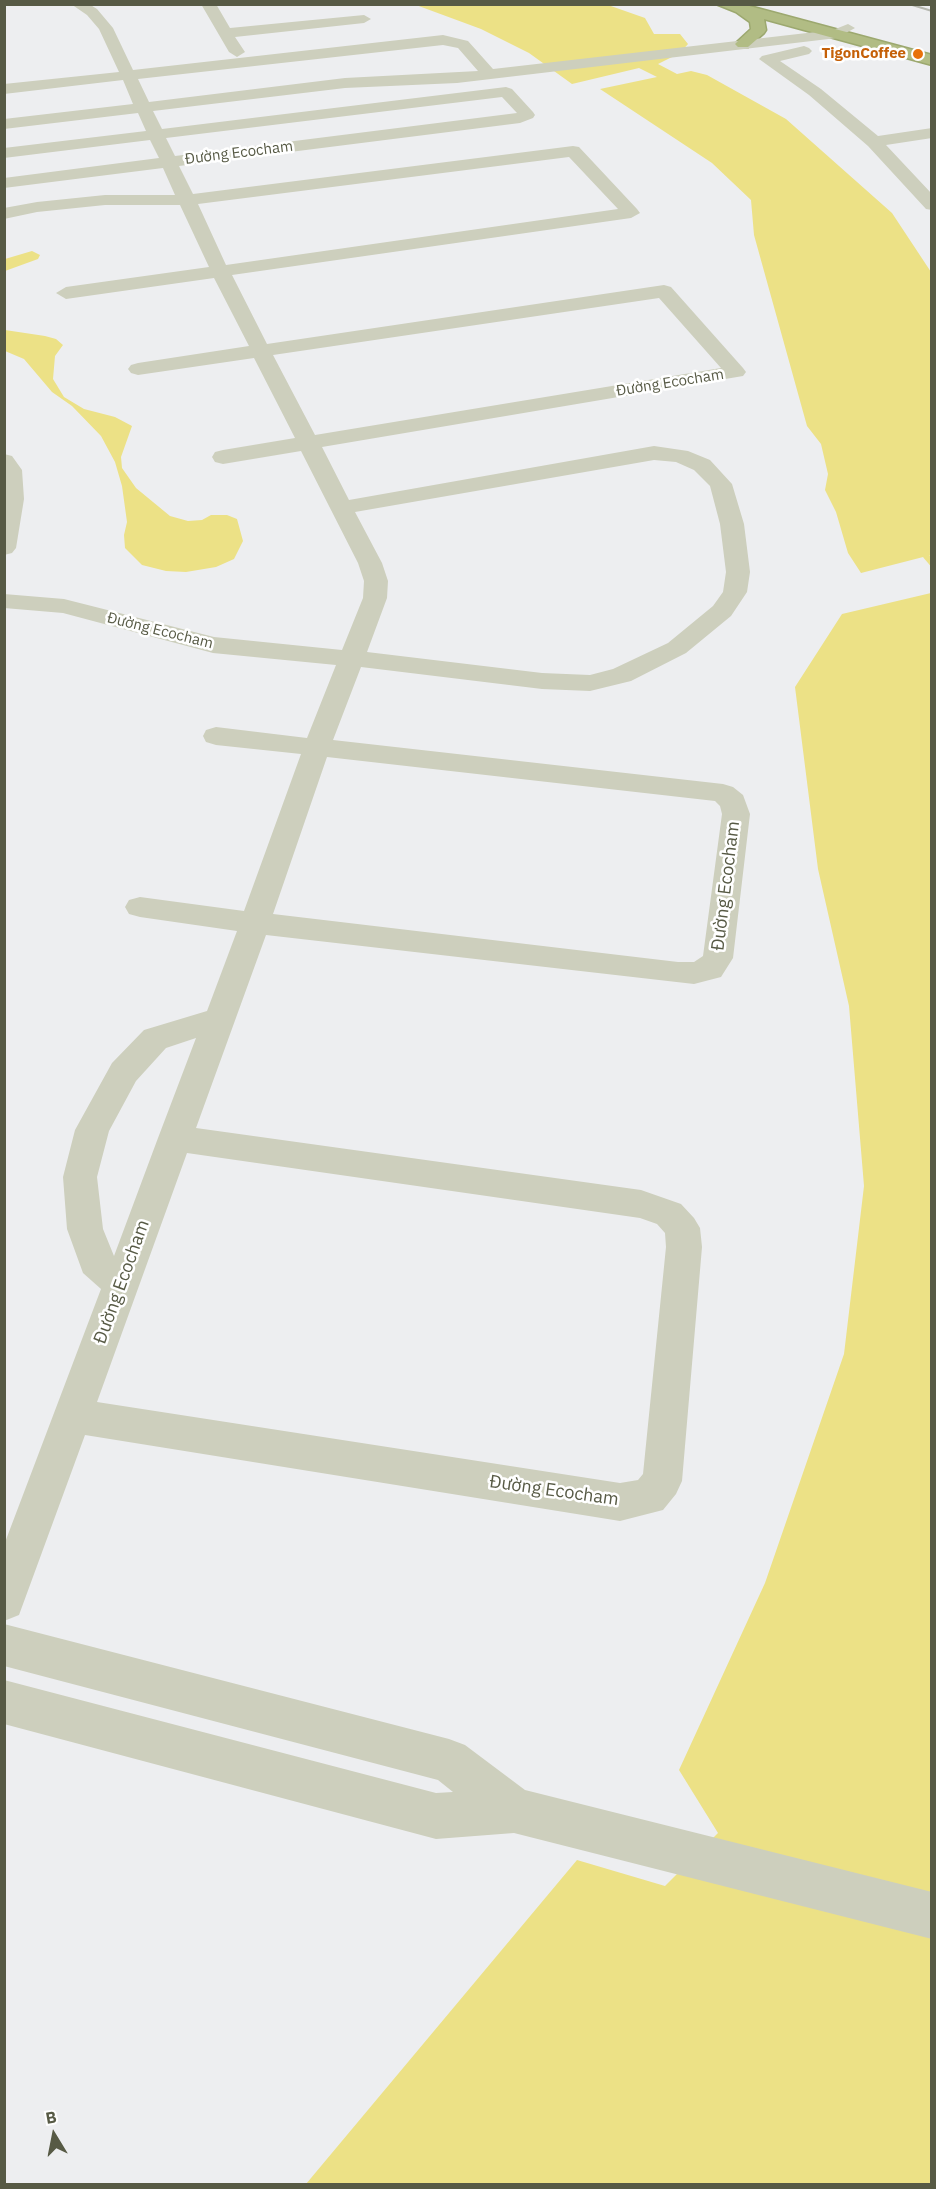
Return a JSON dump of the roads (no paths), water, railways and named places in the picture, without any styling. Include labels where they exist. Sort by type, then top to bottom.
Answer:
[{"type":"highway","points":[[723,4],[847,34],[932,50]]},
{"type":"highway","points":[[763,4],[847,34],[932,60]]},
{"type":"highway","points":[[741,9],[757,20],[759,30],[743,44]]},
{"type":"street","name":"Đường Ecocham","points":[[78,4],[103,22],[220,271],[370,563],[376,581],[375,598],[317,747],[255,923],[219,1019],[121,1284],[73,1416],[620,1502],[649,1497],[662,1481],[684,1247],[682,1228],[669,1214],[642,1204],[175,1138]]},
{"type":"street","points":[[208,4],[262,93]]},
{"type":"street","points":[[226,33],[364,19]]},
{"type":"street","points":[[4,153],[151,122],[262,93],[345,83],[457,78],[847,34]]},
{"type":"street","points":[[847,34],[767,59],[815,93],[874,142],[932,205]]},
{"type":"street","points":[[4,89],[450,40],[466,46],[489,74]]},
{"type":"street","points":[[4,143],[151,122],[363,100],[457,78]]},
{"type":"street","name":"Đường Ecocham","points":[[6,180],[170,162],[526,116],[506,92],[385,106]]},
{"type":"street","points":[[4,123],[278,119],[385,106],[404,133]]},
{"type":"street","points":[[278,119],[296,146]]},
{"type":"street","points":[[874,142],[932,133]]},
{"type":"street","points":[[4,214],[94,200],[188,200],[573,151],[631,213],[66,292]]},
{"type":"street","name":"Đường Ecocham","points":[[138,369],[664,291],[736,372],[223,458]]},
{"type":"street","points":[[340,508],[654,453],[680,456],[702,465],[721,484],[732,524],[738,572],[735,592],[723,612],[677,648],[622,675],[590,683],[542,681],[352,658]]},
{"type":"street","points":[[4,461],[11,470],[13,499],[4,548]]},
{"type":"street","name":"Đường Ecocham","points":[[4,601],[64,606],[213,645],[352,658]]},
{"type":"street","name":"Đường Ecocham","points":[[141,907],[255,923],[678,973],[694,973],[710,969],[718,958],[736,814],[733,802],[723,793],[216,736]]},
{"type":"street","points":[[121,1284],[96,1262],[85,1229],[80,1177],[92,1130],[124,1072],[155,1039],[219,1019]]},
{"type":"street","points":[[4,1601],[73,1416]]},
{"type":"street","points":[[4,1645],[448,1761],[514,1810]]},
{"type":"street","points":[[4,1702],[436,1816],[514,1810],[932,1916]]},
{"type":"waterway","points":[[926,556],[932,563]]},
{"type":"railway","points":[[909,4],[932,11]]},
{"type":"place","name":"TigonCoffee","points":[[918,54]]}]
